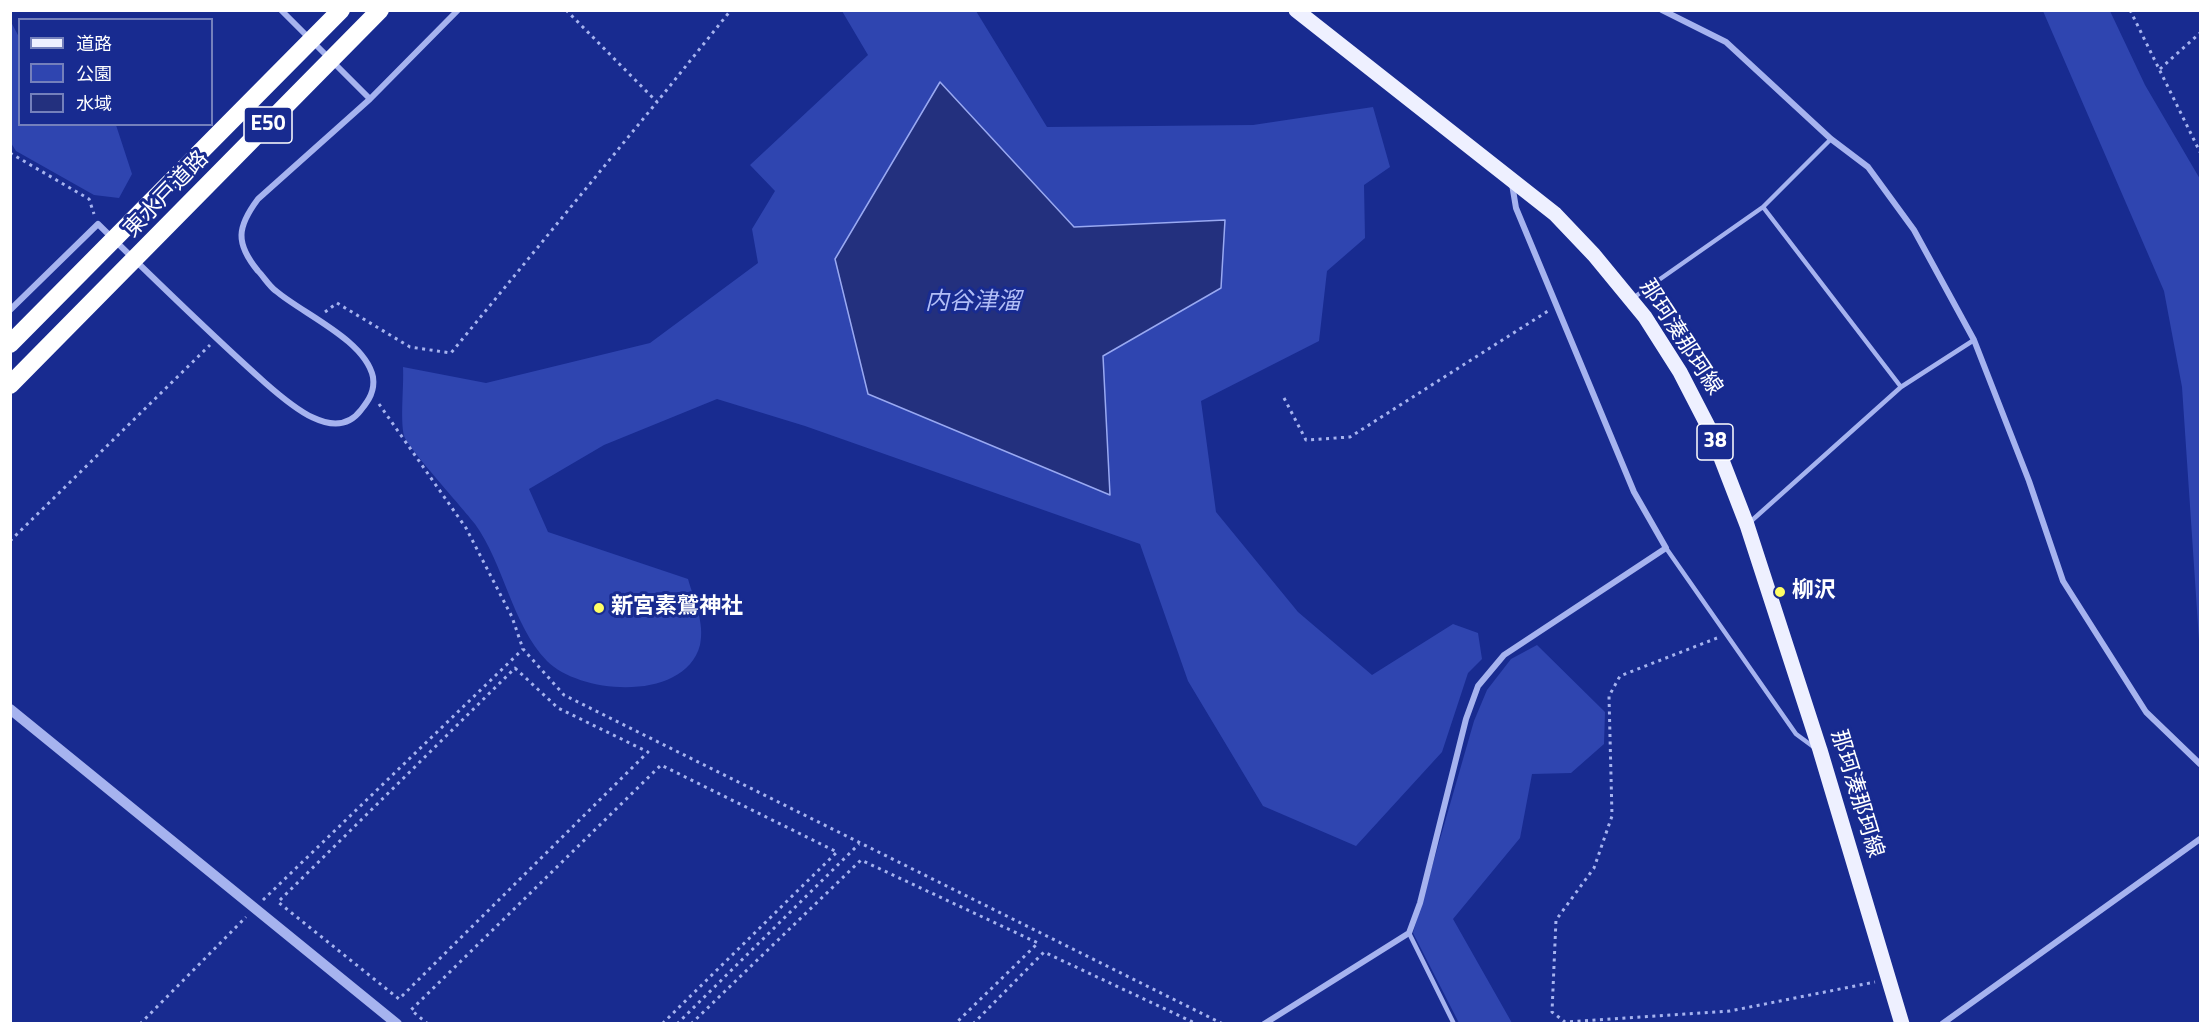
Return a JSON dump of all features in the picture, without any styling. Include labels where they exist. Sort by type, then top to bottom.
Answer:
[{"type":"highway","name":"東水戸道路","points":[[10,344],[341,10]]},
{"type":"highway","name":"東水戸道路","points":[[10,385],[157,240],[380,10]]},
{"type":"main road","name":"那珂湊那珂線","points":[[1304,14],[1555,213],[1645,317],[1685,382],[1711,432],[1747,525],[1820,750],[1902,1023]]},
{"type":"street","points":[[281,10],[370,99]]},
{"type":"street","points":[[10,310],[98,224],[216,339],[268,385],[314,418],[330,425],[345,423],[358,414],[372,396],[373,378],[367,362],[350,343],[275,290],[247,257],[241,242],[242,229],[248,213],[258,199],[370,99],[458,10]]},
{"type":"street","points":[[1662,10],[1726,42],[1831,139],[1868,167],[1914,230],[1974,340],[2029,481],[2063,581],[2146,712],[2200,764]]},
{"type":"street","points":[[1264,1023],[1409,933],[1420,903],[1466,719],[1478,686],[1504,655],[1666,548],[1634,492],[1516,208],[1512,178]]},
{"type":"street","points":[[10,708],[397,1023]]},
{"type":"street","points":[[1942,1023],[2200,840]]},
{"type":"lane","points":[[1631,299],[1763,207],[1831,139]]},
{"type":"lane","points":[[1763,207],[1900,387]]},
{"type":"lane","points":[[1747,525],[1900,387],[1974,340]]},
{"type":"lane","points":[[1666,548],[1796,734],[1820,750]]},
{"type":"lane","points":[[1409,933],[1454,1023]]},
{"type":"path","points":[[566,10],[657,102]]},
{"type":"path","points":[[315,319],[337,303],[410,347],[451,353],[731,10]]},
{"type":"path","points":[[2130,10],[2200,152]]},
{"type":"path","points":[[2160,69],[2200,33]]},
{"type":"path","points":[[10,153],[89,199],[98,224]]},
{"type":"path","points":[[1284,398],[1306,440],[1350,437],[1557,306]]},
{"type":"path","points":[[10,541],[216,339]]},
{"type":"path","points":[[372,396],[466,528],[512,617],[523,649],[564,695],[1223,1023]]},
{"type":"path","points":[[1726,635],[1620,676],[1609,696],[1612,816],[1594,868],[1556,920],[1552,1012],[1565,1022],[1730,1011],[1889,979]]},
{"type":"path","points":[[140,1023],[255,908],[523,649]]},
{"type":"path","points":[[515,668],[558,708],[648,752],[399,999],[278,902],[515,668]]},
{"type":"path","points":[[428,1023],[411,1010],[661,765],[837,852],[662,1023]]},
{"type":"path","points":[[677,1023],[860,844]]},
{"type":"path","points":[[690,1023],[861,860],[1038,943],[955,1023]]},
{"type":"path","points":[[973,1023],[1044,952],[1197,1023]]},
{"type":"green space","points":[[842,11],[976,11],[1047,127],[1253,125],[1373,107],[1390,167],[1364,185],[1365,238],[1327,271],[1319,341],[1201,401],[1216,512],[1298,612],[1372,675],[1453,624],[1478,633],[1482,659],[1468,673],[1442,752],[1356,846],[1263,806],[1188,681],[1140,544],[805,426],[717,399],[604,445],[529,489],[548,532],[688,579],[701,628],[700,645],[691,663],[675,676],[654,684],[631,687],[606,686],[583,681],[563,672],[547,661],[525,630],[494,557],[475,524],[408,443],[404,436],[402,420],[403,367],[486,383],[650,343],[758,263],[752,229],[775,191],[750,165],[868,55]]},
{"type":"green space","points":[[2043,11],[2110,11],[2145,85],[2200,179],[2200,655],[2182,387],[2164,291]]},
{"type":"green space","points":[[10,20],[18,35],[18,126],[116,126],[132,174],[119,198],[94,195],[16,151],[11,143]]},
{"type":"green space","points":[[1537,645],[1605,712],[1604,744],[1571,773],[1532,774],[1520,838],[1453,919],[1512,1023],[1459,1023],[1413,933],[1474,721],[1487,690],[1511,659]]},
{"type":"water","name":"内谷津溜","points":[[940,82],[1074,227],[1225,220],[1221,288],[1103,356],[1110,495],[868,394],[835,259]]},
{"type":"place","name":"柳沢","points":[[1780,592]]},
{"type":"place","name":"新宮素鷲神社","points":[[599,608]]}]
